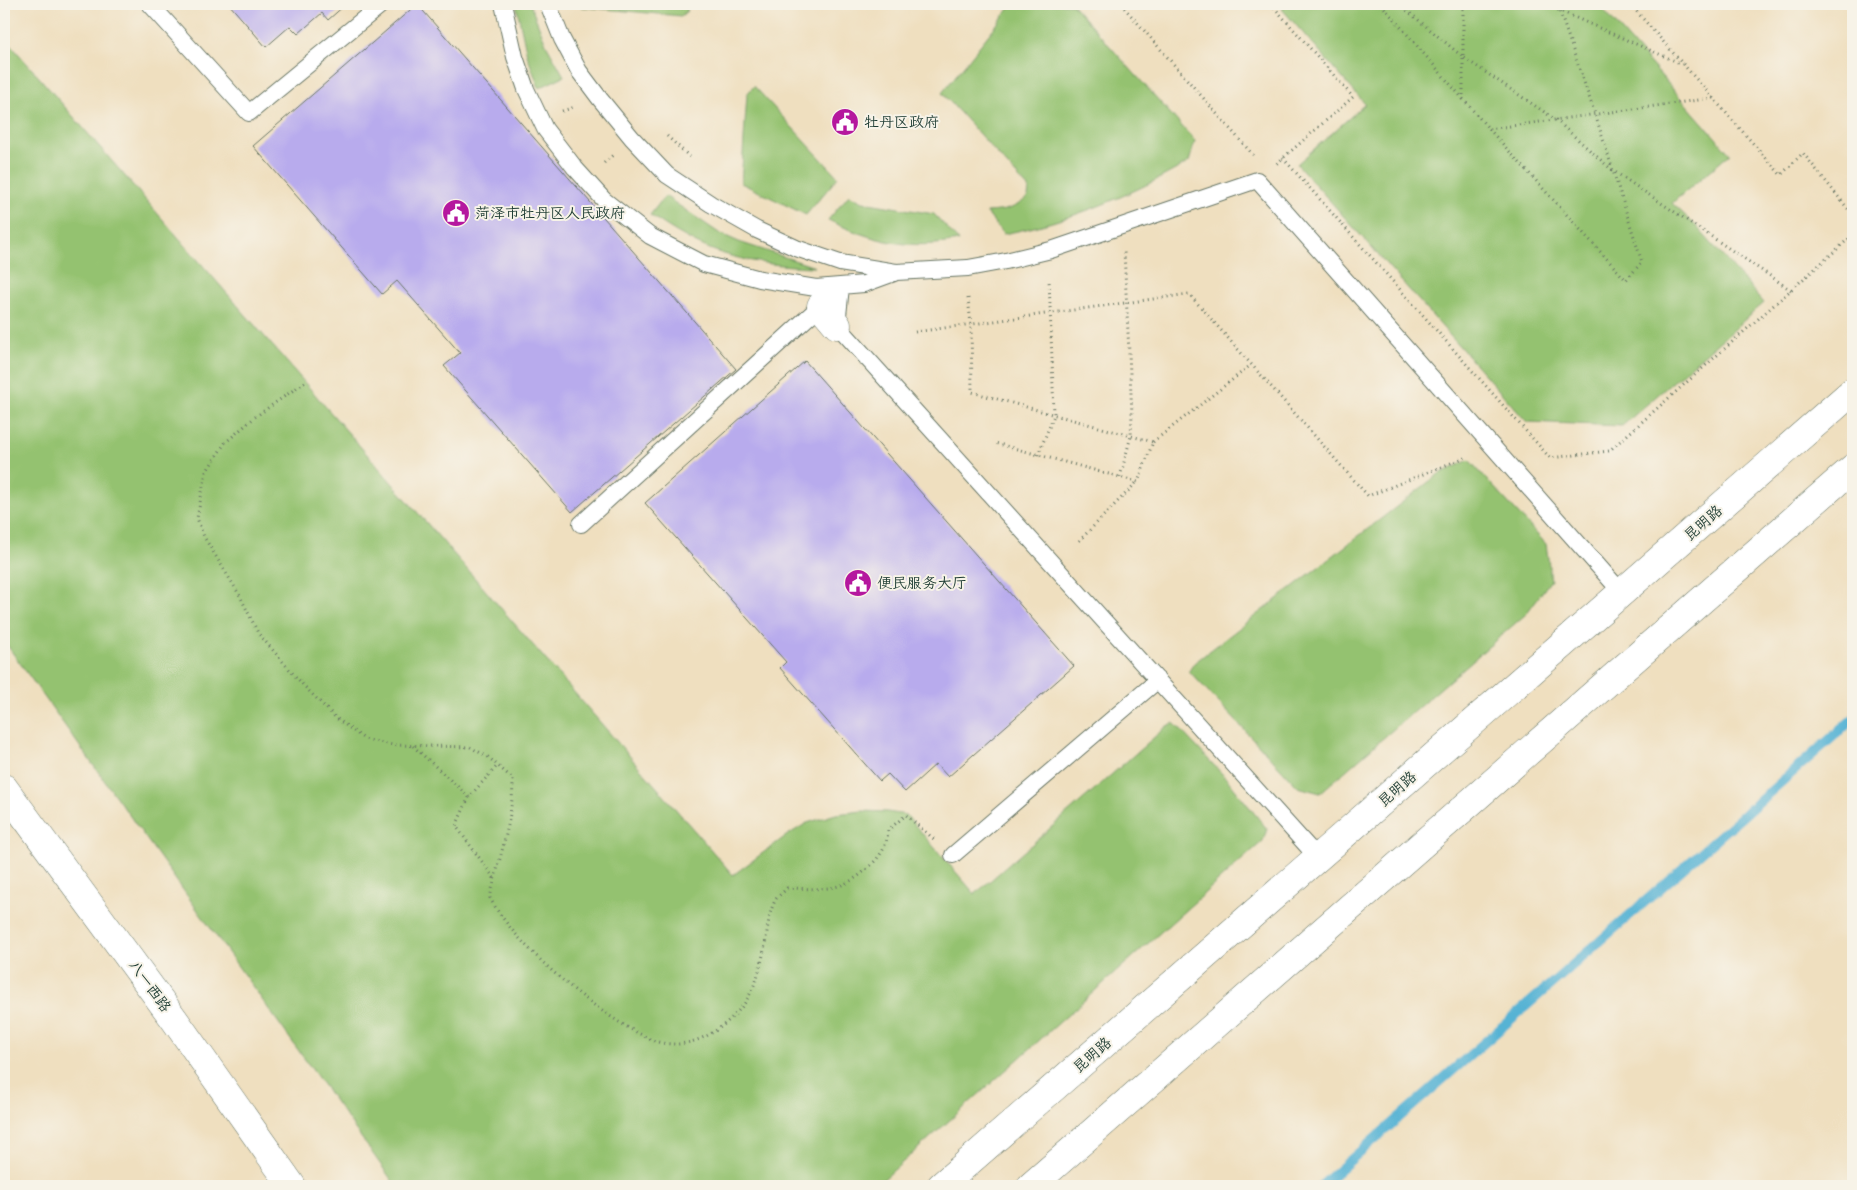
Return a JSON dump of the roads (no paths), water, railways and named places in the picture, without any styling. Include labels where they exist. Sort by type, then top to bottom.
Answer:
[{"type":"main road","name":"昆明路","points":[[941,1186],[1623,594],[1853,391]]},
{"type":"main road","points":[[1031,1186],[1853,468]]},
{"type":"main road","name":"八一西路","points":[[4,788],[174,1019],[292,1186]]},
{"type":"lane","points":[[150,4],[249,113],[382,4]]},
{"type":"lane","points":[[504,4],[515,57],[539,118],[585,180],[604,200],[650,236],[704,264],[760,279],[806,287],[816,288],[864,284],[896,272]]},
{"type":"lane","points":[[548,4],[562,39],[579,71],[632,138],[667,175],[711,204],[757,230],[796,248],[840,263],[896,272],[968,268],[1052,250],[1257,180],[1623,594]]},
{"type":"lane","points":[[581,524],[829,316],[841,286]]},
{"type":"lane","points":[[829,316],[841,286]]},
{"type":"lane","points":[[829,316],[1318,858]]},
{"type":"lane","points":[[953,855],[1158,680]]},
{"type":"waterway","points":[[1321,1186],[1853,719]]},
{"type":"place","name":"牡丹区政府","points":[[845,122]]},
{"type":"place","name":"菏泽市牡丹区人民政府","points":[[456,213]]},
{"type":"place","name":"便民服务大厅","points":[[858,583]]}]
